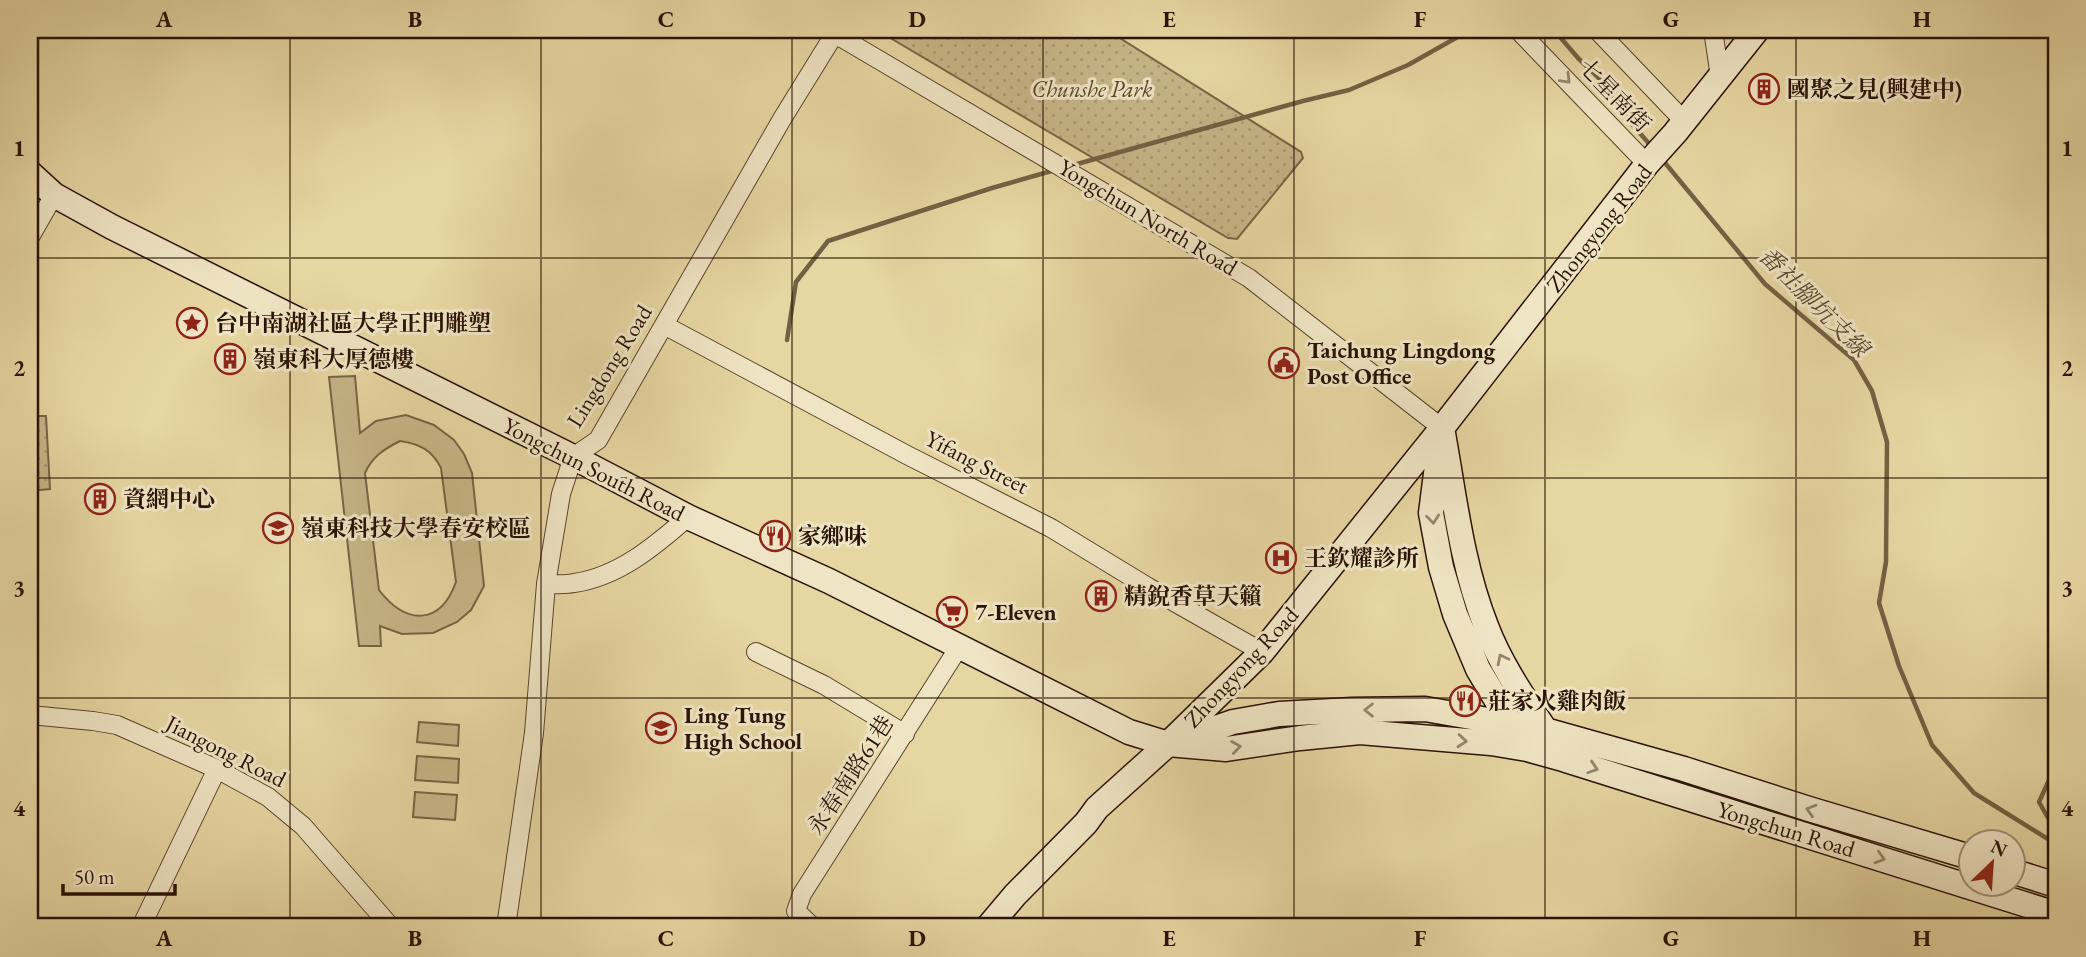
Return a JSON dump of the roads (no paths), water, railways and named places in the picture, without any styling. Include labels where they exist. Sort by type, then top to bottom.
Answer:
[{"type":"street","name":"七星南街","points":[[1518,30],[1651,161]]},
{"type":"street","points":[[1597,30],[1680,127],[1757,30]]},
{"type":"street","points":[[1713,30],[1720,77]]},
{"type":"street","name":"Lingdong Road","points":[[506,927],[534,733],[546,584],[561,494],[573,457],[598,440],[782,119],[836,32]]},
{"type":"street","name":"Yongchun North Road","points":[[836,32],[1249,278],[1442,428]]},
{"type":"street","name":"Zhongyong Road","points":[[988,927],[1097,808],[1168,744],[1262,652],[1680,127]]},
{"type":"street","name":"Yongchun South Road","points":[[30,173],[54,195],[112,226],[688,517],[829,581],[1129,732],[1168,744],[1226,749],[1360,732],[1491,743],[1527,749]]},
{"type":"street","points":[[30,237],[54,195]]},
{"type":"street","name":"Yifang Street","points":[[664,325],[907,455],[1051,528],[1262,652]]},
{"type":"street","points":[[1442,428],[1431,513],[1441,566],[1455,614],[1478,669],[1527,749]]},
{"type":"street","points":[[1442,428],[1467,562],[1485,625],[1503,663],[1563,759]]},
{"type":"street","points":[[546,584],[575,583],[608,573],[648,550],[688,517]]},
{"type":"street","name":"永春南路61巷","points":[[813,927],[796,911],[802,894],[959,647]]},
{"type":"street","points":[[756,652],[824,685],[905,734]]},
{"type":"street","points":[[1168,744],[1233,723],[1279,715],[1328,711],[1425,709],[1510,723]]},
{"type":"street","name":"Jiangong Road","points":[[30,715],[117,725],[217,769],[268,797],[303,826],[391,927]]},
{"type":"street","name":"Yongchun Road","points":[[1510,723],[1545,730],[1684,769],[1956,853]]},
{"type":"street","name":"Yongchun Road","points":[[1527,749],[2050,912]]},
{"type":"street","points":[[141,927],[217,769]]},
{"type":"street","points":[[2026,876],[2049,883]]},
{"type":"waterway","points":[[1070,166],[1349,90],[1408,65],[1470,30]]},
{"type":"waterway","name":"番社腳坑支線","points":[[1554,30],[1623,105],[1632,124],[1651,146]]},
{"type":"waterway","name":"番社腳坑支線","points":[[1661,158],[1765,284],[1854,360],[1872,391],[1887,442],[1886,562],[1879,603],[1899,666],[1932,745],[1974,793],[2056,844]]},
{"type":"waterway","points":[[787,340],[796,282],[828,241],[1055,170]]},
{"type":"waterway","points":[[2056,765],[2039,802],[2056,832]]},
{"type":"place","name":"國聚之見(興建中)","points":[[1764,89]]},
{"type":"place","name":"台中南湖社區大學正門雕塑","points":[[192,323]]},
{"type":"place","name":"嶺東科大厚德樓","points":[[230,359]]},
{"type":"place","name":"Taichung Lingdong Post Office","points":[[1284,363]]},
{"type":"place","name":"資網中心","points":[[100,499]]},
{"type":"place","name":"嶺東科技大學春安校區","points":[[278,528]]},
{"type":"place","name":"家鄉味","points":[[775,536]]},
{"type":"place","name":"王欽耀診所","points":[[1281,558]]},
{"type":"place","name":"精銳香草天籟","points":[[1101,596]]},
{"type":"place","name":"7-Eleven","points":[[952,612]]},
{"type":"place","name":"莊家火雞肉飯","points":[[1465,701]]},
{"type":"place","name":"Ling Tung High School","points":[[661,728]]},
{"type":"park label","name":"Chunshe Park","points":[[1092,89]]}]
